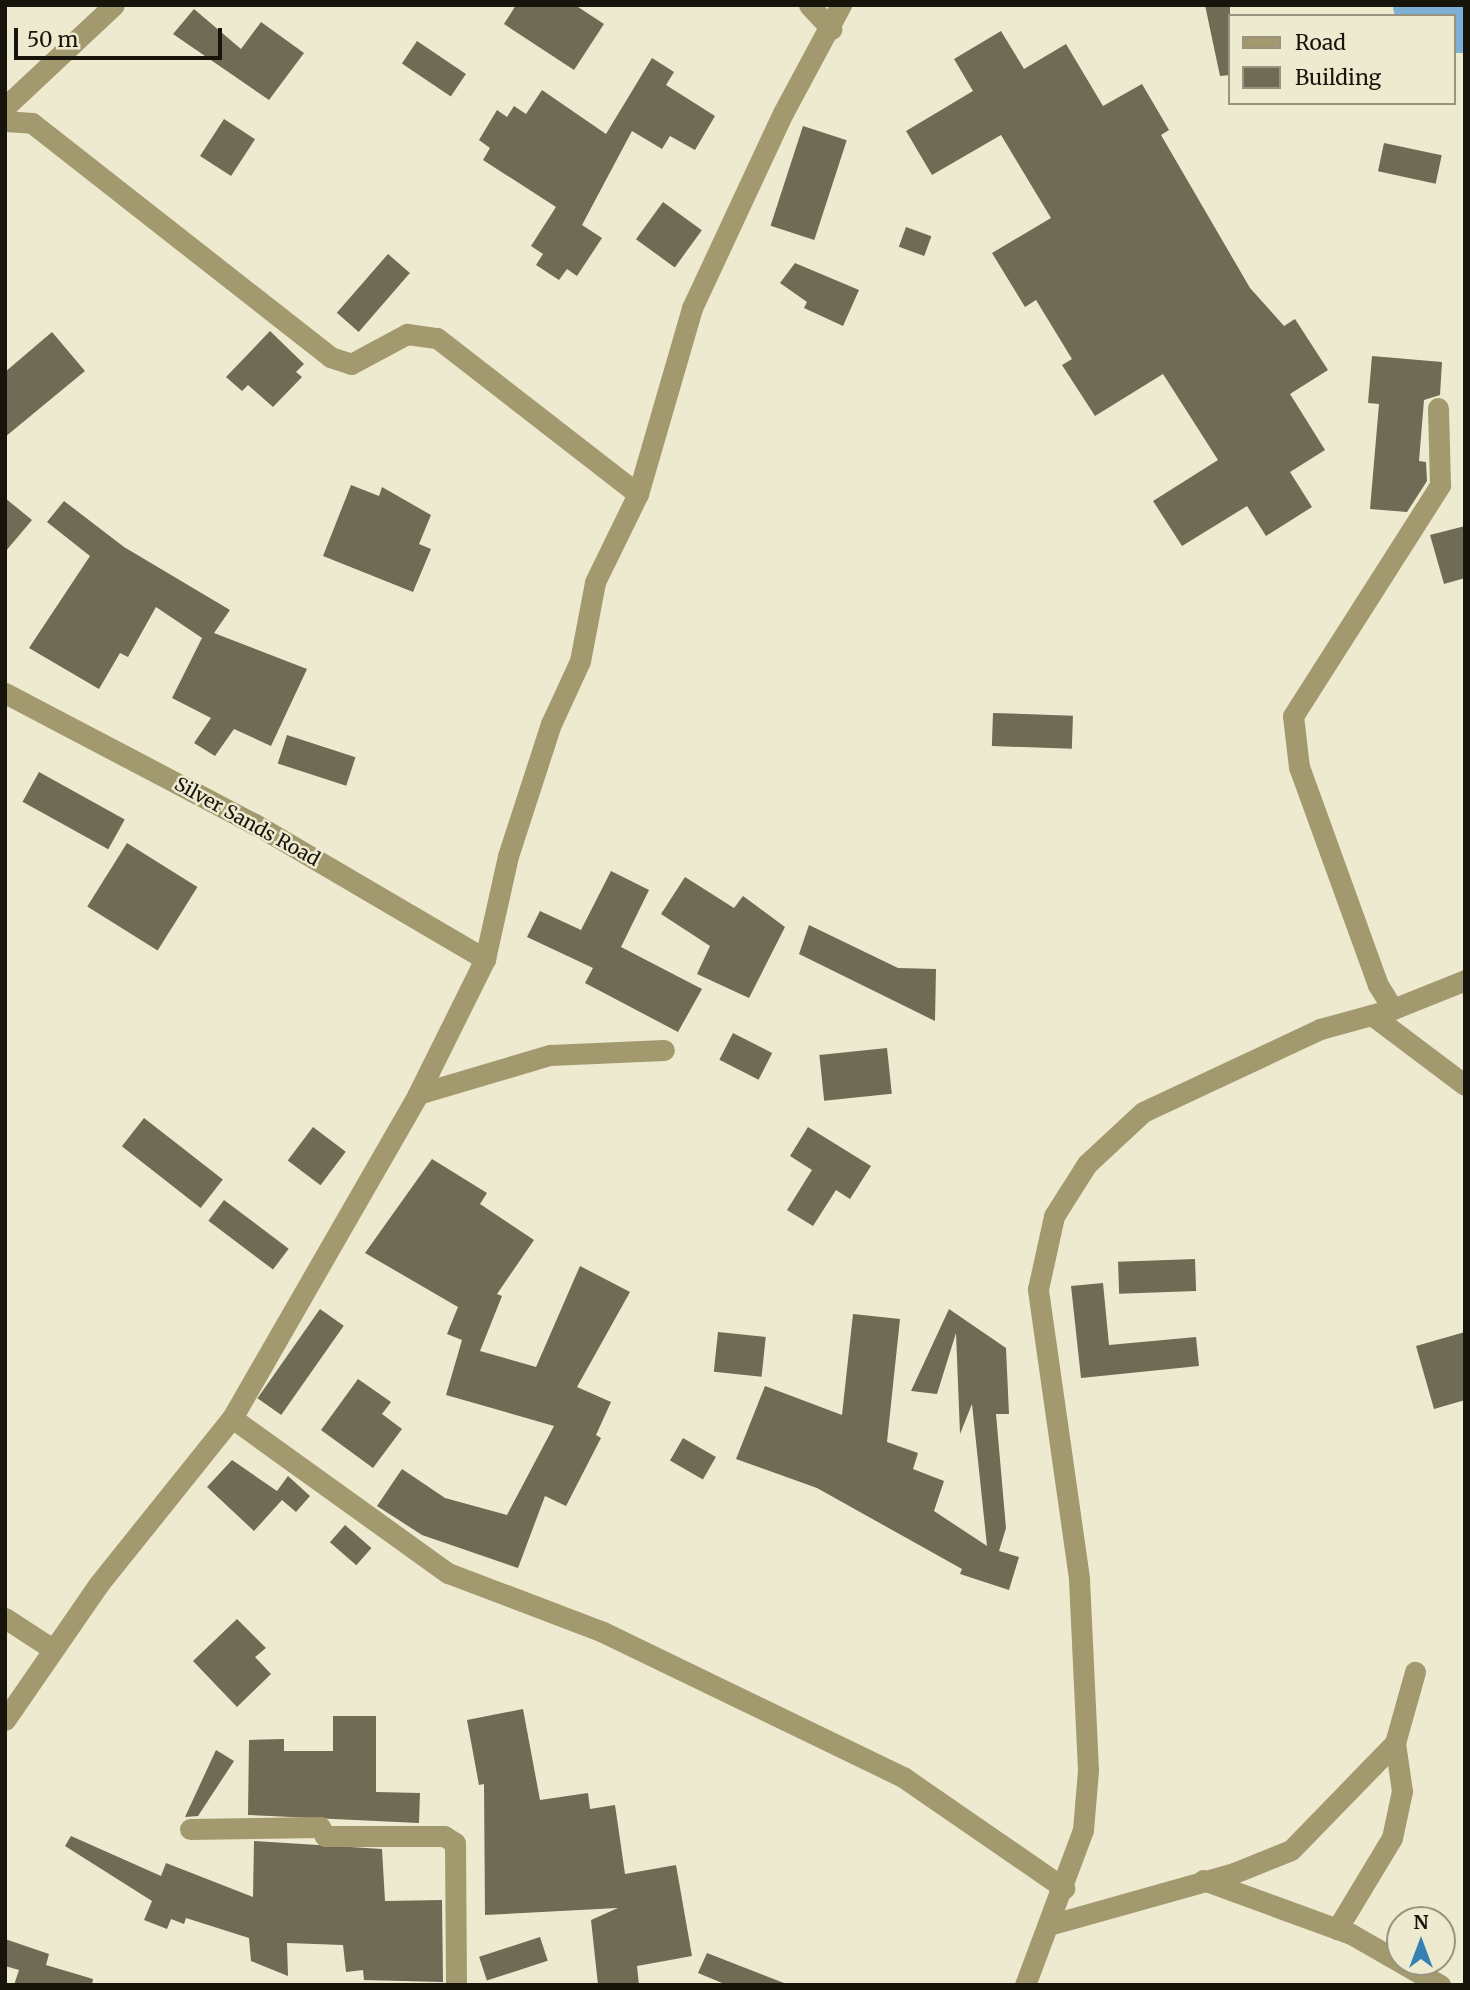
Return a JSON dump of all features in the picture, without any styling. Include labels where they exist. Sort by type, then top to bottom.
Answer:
[{"type":"street","points":[[5,107],[114,5]]},
{"type":"street","points":[[809,5],[831,29]]},
{"type":"street","points":[[5,1720],[51,1648],[232,1418],[418,1094],[485,959],[508,856],[551,724],[580,661],[595,582],[638,494],[692,307],[783,113],[831,29],[841,5]]},
{"type":"street","points":[[5,121],[32,123],[330,357],[351,364],[407,334],[438,338],[638,494]]},
{"type":"street","points":[[1438,408],[1440,485],[1293,716],[1299,766],[1383,1012],[1465,1085]]},
{"type":"street","name":"Silver Sands Road","points":[[5,693],[256,824],[485,959]]},
{"type":"street","points":[[1025,1985],[1064,1888],[1083,1830],[1088,1770],[1079,1578],[1038,1289],[1054,1216],[1087,1164],[1143,1112],[1320,1029],[1383,1012],[1465,980]]},
{"type":"street","points":[[418,1094],[550,1055],[664,1050]]},
{"type":"street","points":[[232,1418],[448,1573],[603,1632],[903,1777],[1064,1888]]},
{"type":"street","points":[[5,1618],[51,1648]]},
{"type":"street","points":[[1337,1929],[1392,1838],[1402,1791],[1395,1744],[1415,1672]]},
{"type":"street","points":[[1048,1925],[1202,1880],[1291,1850],[1395,1744]]},
{"type":"street","points":[[190,1829],[320,1827],[325,1836],[444,1836],[454,1843],[456,1985]]},
{"type":"street","points":[[1202,1880],[1337,1929],[1440,1985]]},
{"type":"building","points":[[516,5],[575,5],[604,24],[574,70],[504,24]]},
{"type":"building","points":[[1205,5],[1230,5],[1228,75],[1220,76]]},
{"type":"building","points":[[194,9],[241,49],[261,22],[304,53],[269,100],[173,34]]},
{"type":"building","points":[[1001,31],[1024,69],[1066,44],[1103,106],[1142,84],[1169,130],[1161,135],[1250,288],[1284,326],[1295,319],[1328,370],[1290,394],[1325,450],[1290,472],[1312,507],[1266,536],[1247,506],[1182,546],[1153,501],[1218,460],[1163,374],[1095,416],[1062,365],[1072,359],[1036,300],[1025,307],[992,253],[1051,218],[1001,135],[932,175],[906,131],[973,91],[954,59]]},
{"type":"building","points":[[417,41],[466,74],[451,96],[402,63]]},
{"type":"building","points":[[652,58],[674,72],[666,85],[715,116],[695,150],[670,136],[662,149],[632,131],[582,225],[602,238],[577,276],[567,269],[559,280],[536,265],[543,254],[531,246],[556,207],[483,160],[490,148],[479,140],[497,110],[507,117],[514,106],[526,114],[542,90],[606,134]]},
{"type":"building","points":[[224,119],[255,139],[231,176],[200,156]]},
{"type":"building","points":[[803,126],[847,140],[814,240],[771,226]]},
{"type":"building","points":[[1384,143],[1442,155],[1436,184],[1378,171]]},
{"type":"building","points":[[663,202],[702,230],[675,267],[636,239]]},
{"type":"building","points":[[906,227],[931,236],[924,256],[899,247]]},
{"type":"building","points":[[388,254],[410,273],[359,332],[337,313]]},
{"type":"building","points":[[795,263],[859,290],[843,326],[804,308],[807,302],[780,283]]},
{"type":"building","points":[[270,331],[304,364],[296,372],[302,377],[273,407],[248,385],[242,391],[226,377]]},
{"type":"building","points":[[52,332],[85,371],[5,437],[5,372]]},
{"type":"building","points":[[1372,356],[1442,362],[1440,395],[1424,400],[1419,461],[1426,462],[1427,481],[1407,512],[1370,509],[1379,404],[1368,403]]},
{"type":"building","points":[[351,485],[379,496],[382,487],[431,515],[419,544],[431,549],[413,592],[323,556]]},
{"type":"building","points":[[5,498],[32,520],[5,552]]},
{"type":"building","points":[[64,501],[124,547],[230,610],[214,633],[307,669],[271,746],[234,729],[215,756],[194,743],[211,718],[172,698],[202,638],[156,607],[128,657],[120,653],[99,689],[29,648],[90,556],[47,522]]},
{"type":"building","points":[[1465,526],[1465,578],[1444,584],[1430,535]]},
{"type":"building","points":[[993,713],[1073,716],[1072,749],[992,746]]},
{"type":"building","points":[[287,735],[355,757],[346,786],[278,764]]},
{"type":"building","points":[[39,772],[125,820],[108,849],[23,802]]},
{"type":"building","points":[[127,843],[197,887],[158,951],[87,907]]},
{"type":"building","points":[[611,871],[649,890],[621,947],[702,989],[678,1032],[585,983],[593,968],[527,937],[540,911],[581,930]]},
{"type":"building","points":[[685,877],[734,908],[743,896],[785,927],[749,998],[697,974],[710,946],[661,914]]},
{"type":"building","points":[[809,925],[898,968],[936,969],[935,1021],[799,954]]},
{"type":"building","points":[[733,1033],[772,1053],[759,1080],[719,1060]]},
{"type":"building","points":[[887,1048],[892,1094],[824,1101],[819,1055]]},
{"type":"building","points":[[144,1118],[223,1180],[201,1208],[122,1146]]},
{"type":"building","points":[[313,1127],[346,1152],[320,1185],[288,1161]]},
{"type":"building","points":[[808,1127],[871,1166],[850,1199],[836,1190],[813,1226],[787,1210],[812,1170],[790,1156]]},
{"type":"building","points":[[432,1159],[487,1193],[480,1204],[534,1240],[497,1294],[502,1296],[480,1351],[536,1367],[580,1266],[630,1292],[577,1387],[611,1402],[596,1435],[601,1438],[566,1506],[545,1496],[518,1568],[422,1535],[377,1506],[402,1469],[445,1498],[507,1515],[554,1426],[446,1395],[462,1340],[447,1334],[458,1307],[365,1253]]},
{"type":"building","points":[[224,1200],[289,1249],[273,1270],[208,1221]]},
{"type":"building","points":[[1195,1259],[1196,1291],[1119,1294],[1118,1262]]},
{"type":"building","points":[[1103,1283],[1109,1345],[1196,1337],[1199,1366],[1081,1378],[1071,1286]]},
{"type":"building","points":[[320,1309],[344,1326],[281,1415],[257,1398]]},
{"type":"building","points":[[949,1309],[1006,1348],[1009,1414],[996,1414],[1006,1528],[999,1551],[1019,1557],[1009,1590],[960,1574],[962,1569],[817,1488],[736,1459],[765,1386],[842,1415],[853,1314],[900,1319],[887,1442],[918,1453],[913,1469],[944,1481],[934,1511],[987,1546],[972,1404],[960,1434],[956,1333],[937,1394],[911,1391]]},
{"type":"building","points":[[718,1332],[766,1337],[762,1377],[714,1372]]},
{"type":"building","points":[[1465,1332],[1465,1400],[1434,1409],[1416,1346]]},
{"type":"building","points":[[358,1379],[391,1402],[382,1414],[402,1429],[373,1468],[321,1430]]},
{"type":"building","points":[[683,1438],[716,1457],[703,1480],[670,1461]]},
{"type":"building","points":[[232,1460],[277,1491],[288,1476],[310,1496],[296,1512],[282,1500],[254,1531],[207,1487]]},
{"type":"building","points":[[345,1525],[371,1548],[356,1565],[330,1542]]},
{"type":"building","points":[[237,1619],[266,1648],[255,1657],[271,1674],[237,1707],[193,1661]]},
{"type":"building","points":[[523,1709],[540,1800],[588,1793],[590,1809],[615,1805],[625,1874],[676,1865],[692,1956],[637,1966],[639,1985],[598,1985],[591,1920],[618,1908],[485,1915],[484,1784],[479,1785],[467,1720]]},
{"type":"building","points":[[333,1716],[376,1716],[376,1792],[420,1793],[419,1823],[248,1815],[249,1740],[284,1739],[284,1751],[333,1751]]},
{"type":"building","points":[[216,1750],[234,1761],[198,1816],[185,1817]]},
{"type":"building","points":[[71,1836],[161,1876],[166,1863],[253,1897],[254,1841],[382,1849],[385,1901],[442,1900],[443,1982],[364,1980],[363,1970],[346,1972],[343,1945],[287,1943],[288,1976],[251,1961],[249,1938],[186,1918],[184,1924],[171,1919],[167,1929],[144,1920],[152,1901],[65,1846]]},
{"type":"building","points":[[540,1937],[548,1961],[487,1981],[479,1957]]},
{"type":"building","points":[[5,1939],[49,1954],[46,1965],[93,1979],[92,1985],[14,1985],[19,1970],[5,1966]]},
{"type":"building","points":[[707,1953],[784,1985],[727,1985],[698,1973]]},
{"type":"waterway","points":[[1418,5],[1421,14]]},
{"type":"waterway","points":[[1456,27],[1465,27]]}]
